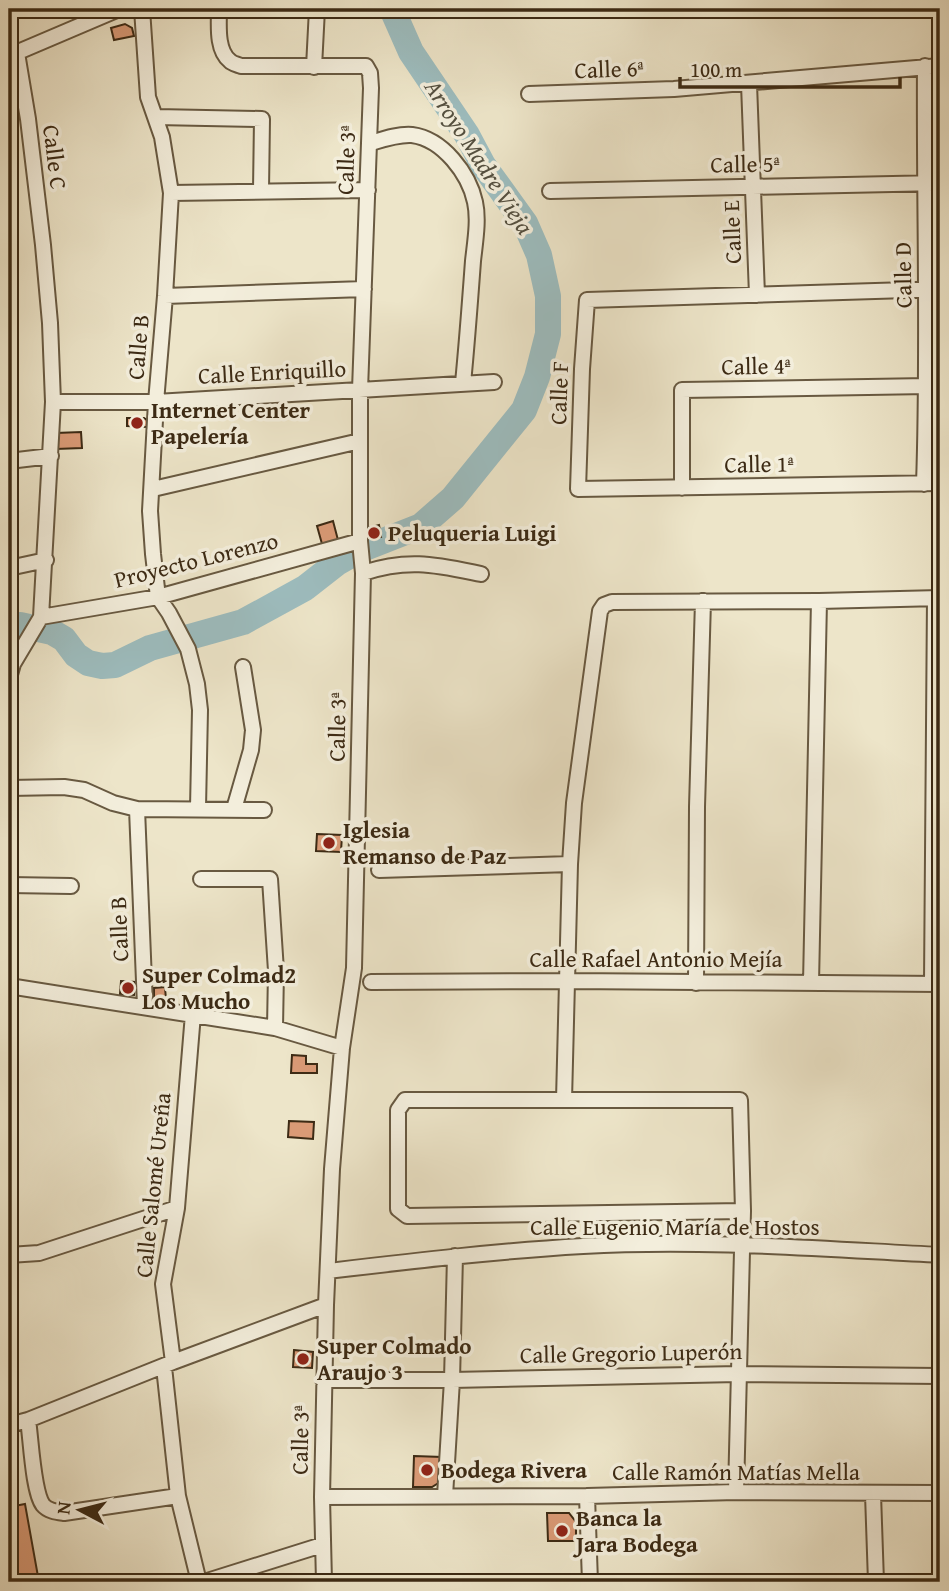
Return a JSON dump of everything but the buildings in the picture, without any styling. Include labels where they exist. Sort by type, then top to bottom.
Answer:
[{"type":"street","points":[[13,54],[119,9]]},
{"type":"street","name":"Calle B","points":[[142,9],[148,97],[166,155],[171,193],[150,511],[158,597],[180,631],[188,649],[197,684],[200,710],[198,808]]},
{"type":"street","name":"Calle 3ª","points":[[219,9],[219,33],[223,51],[230,61],[241,66],[366,66],[370,73],[371,143],[360,390],[360,541],[363,569],[354,968],[342,1048],[332,1169],[323,1380],[324,1582]]},
{"type":"street","points":[[314,67],[317,9]]},
{"type":"street","name":"Calle C","points":[[9,678],[13,664],[41,617],[53,402],[50,323],[40,219],[13,54]]},
{"type":"street","name":"Calle 6ª","points":[[529,94],[674,89],[940,65]]},
{"type":"street","name":"Calle D","points":[[924,484],[933,289],[924,183],[925,66]]},
{"type":"street","name":"Calle E","points":[[749,83],[757,295]]},
{"type":"street","points":[[156,117],[262,119],[261,190]]},
{"type":"street","points":[[371,143],[399,135],[423,138],[451,158],[464,174],[471,189],[476,205],[475,233],[463,383]]},
{"type":"street","name":"Calle 5ª","points":[[550,191],[940,183]]},
{"type":"street","points":[[171,193],[368,190]]},
{"type":"street","points":[[165,296],[364,289]]},
{"type":"street","points":[[757,295],[933,289]]},
{"type":"street","name":"Calle F","points":[[578,489],[587,300],[757,295]]},
{"type":"street","name":"Calle Enriquillo","points":[[53,402],[156,402],[494,382]]},
{"type":"street","name":"Calle 4ª","points":[[682,488],[682,390],[928,386]]},
{"type":"street","points":[[153,489],[360,441]]},
{"type":"street","points":[[9,461],[51,456]]},
{"type":"street","name":"Calle 1ª","points":[[578,489],[940,483]]},
{"type":"street","name":"Proyecto Lorenzo","points":[[41,617],[158,597],[360,541]]},
{"type":"street","points":[[9,568],[46,560]]},
{"type":"street","points":[[363,569],[419,563],[481,574]]},
{"type":"street","points":[[564,1100],[574,803],[600,611],[612,601],[937,598],[936,984]]},
{"type":"street","points":[[696,984],[697,807],[704,601]]},
{"type":"street","points":[[811,983],[819,601]]},
{"type":"street","points":[[234,809],[251,750],[253,730],[243,667]]},
{"type":"street","points":[[9,788],[64,787],[84,790],[113,803],[138,809],[264,810]]},
{"type":"street","name":"Calle B","points":[[138,809],[145,1006]]},
{"type":"street","points":[[379,870],[570,864]]},
{"type":"street","points":[[201,879],[271,879],[276,971],[275,1028]]},
{"type":"street","points":[[9,885],[71,886]]},
{"type":"street","name":"Calle Rafael Antonio Mejía","points":[[371,982],[936,984]]},
{"type":"street","points":[[9,986],[275,1028],[342,1048]]},
{"type":"street","name":"Calle Salomé Ureña","points":[[193,1014],[177,1208],[163,1284],[178,1496],[201,1582]]},
{"type":"street","points":[[736,1492],[743,1211],[740,1100],[405,1100],[398,1110],[399,1212],[407,1216],[743,1211]]},
{"type":"street","points":[[9,1255],[39,1253],[177,1208]]},
{"type":"street","name":"Calle Eugenio María de Hostos","points":[[328,1271],[455,1256],[585,1246],[741,1245],[940,1255]]},
{"type":"street","points":[[445,1496],[452,1380],[455,1256]]},
{"type":"street","points":[[9,1425],[326,1305]]},
{"type":"street","name":"Calle Gregorio Luperón","points":[[323,1380],[738,1374],[940,1376]]},
{"type":"street","points":[[28,1420],[37,1492],[44,1506],[52,1511],[64,1513],[178,1496]]},
{"type":"street","name":"Calle Ramón Matías Mella","points":[[322,1497],[587,1496],[736,1492],[940,1493]]},
{"type":"street","points":[[873,1494],[876,1582]]},
{"type":"street","points":[[587,1496],[590,1582]]},
{"type":"street","points":[[201,1582],[322,1545]]},
{"type":"waterway","name":"Arroyo Madre Vieja","points":[[9,626],[20,625],[52,632],[64,639],[76,655],[88,663],[102,666],[115,665],[150,648],[243,622],[305,588],[337,563],[360,550],[421,526],[453,498],[524,410],[537,377],[548,334],[548,296],[539,255],[525,223],[483,165],[467,135],[411,52],[392,9]]},
{"type":"place","name":"Internet Center Papelería","points":[[137,423]]},
{"type":"place","name":"Peluqueria Luigi","points":[[374,533]]},
{"type":"place","name":"Iglesia Remanso de Paz","points":[[329,843]]},
{"type":"place","name":"Super Colmad2 Los Mucho","points":[[128,988]]},
{"type":"place","name":"Super Colmado Araujo 3","points":[[303,1359]]},
{"type":"place","name":"Bodega Rivera","points":[[427,1470]]},
{"type":"place","name":"Banca la Jara Bodega","points":[[562,1531]]}]
